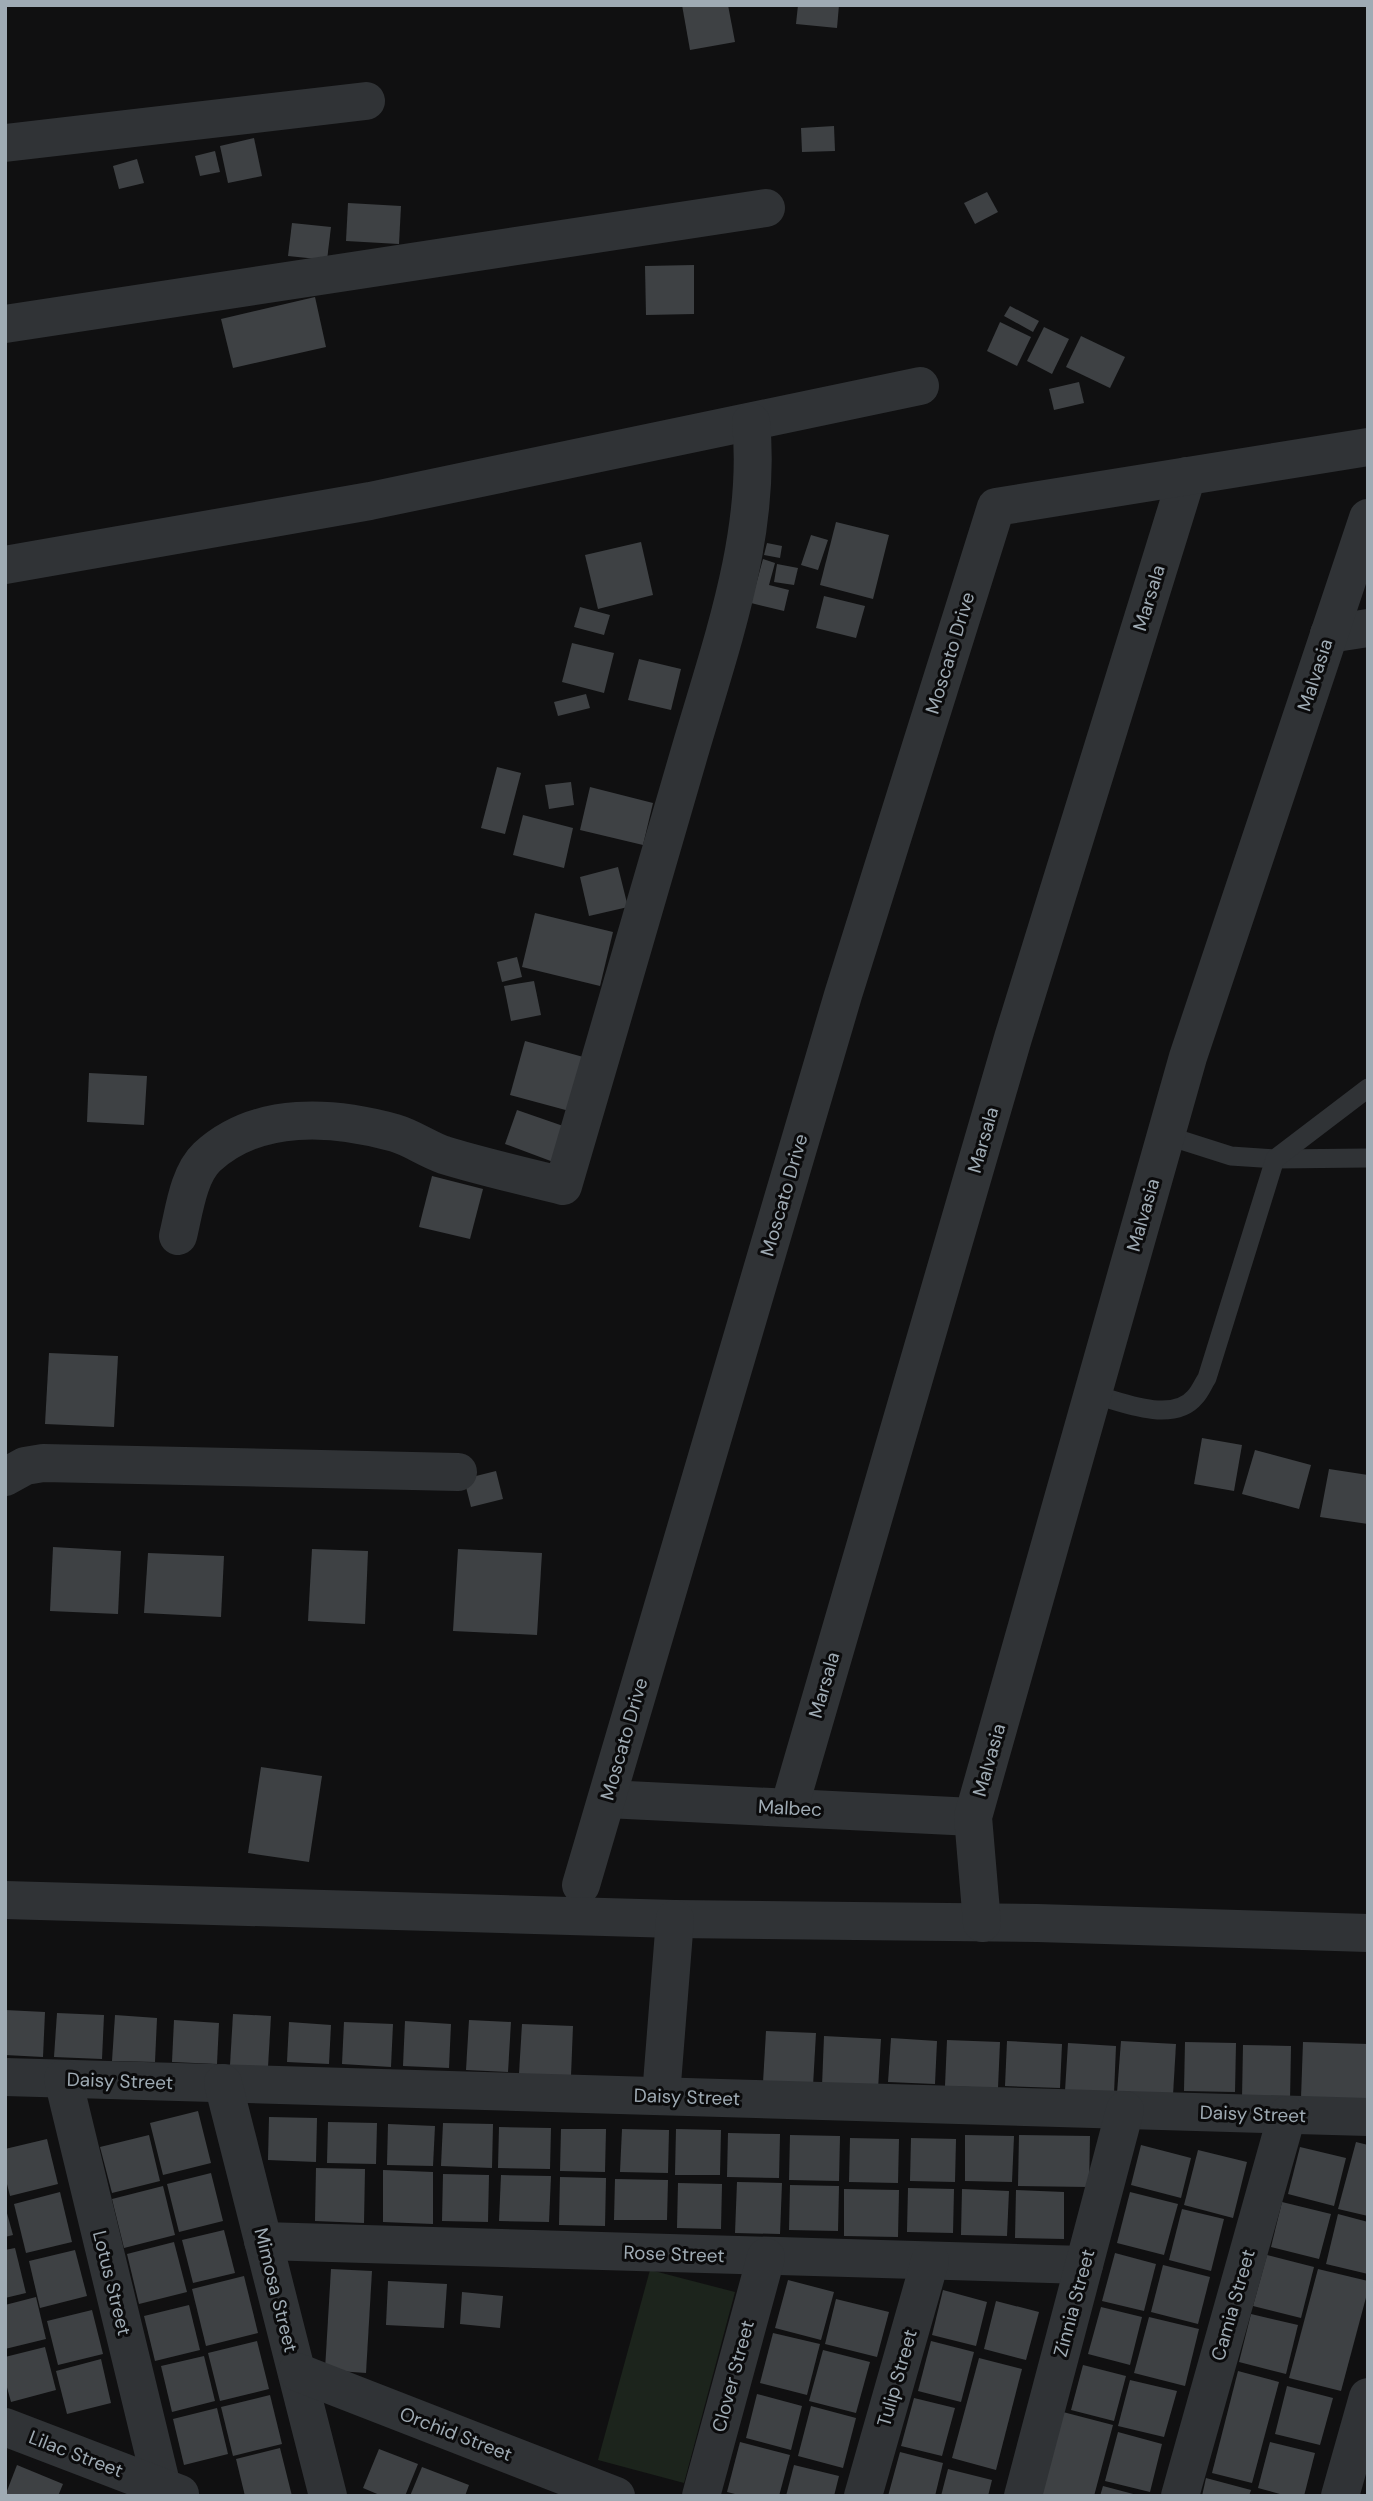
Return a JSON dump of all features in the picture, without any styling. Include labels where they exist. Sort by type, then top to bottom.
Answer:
[{"type":"street","points":[[5,143],[366,101]]},
{"type":"street","points":[[5,324],[766,208]]},
{"type":"street","points":[[5,565],[370,501],[920,386]]},
{"type":"street","points":[[178,1236],[189,1187],[206,1158],[236,1138],[275,1123],[315,1119],[355,1124],[397,1134],[433,1152],[472,1164],[563,1186],[652,884],[737,579],[751,508],[754,477],[751,422]]},
{"type":"street","points":[[1187,476],[1368,447]]},
{"type":"street","name":"Moscato Drive","points":[[581,1885],[843,995],[996,507],[1187,476]]},
{"type":"street","name":"Marsala","points":[[789,1808],[1013,1038],[1187,476]]},
{"type":"street","name":"Malvasia","points":[[982,1923],[973,1817],[1188,1057],[1368,518]]},
{"type":"street","points":[[1329,634],[1368,628]]},
{"type":"street","points":[[5,1477],[25,1466],[43,1463],[458,1472]]},
{"type":"street","name":"Malbec","points":[[607,1799],[973,1817]]},
{"type":"street","points":[[5,1899],[675,1919],[982,1923],[1368,1933]]},
{"type":"street","points":[[660,2096],[675,1919]]},
{"type":"street","name":"Daisy Street","points":[[5,2077],[1368,2117]]},
{"type":"street","name":"Lotus Street","points":[[63,2079],[174,2491]]},
{"type":"street","name":"Mimosa Street","points":[[223,2084],[328,2496]]},
{"type":"street","name":"Zinnia Street","points":[[1023,2496],[1125,2110]]},
{"type":"street","name":"Camia Street","points":[[1180,2496],[1286,2115]]},
{"type":"street","name":"Rose Street","points":[[263,2241],[1084,2265]]},
{"type":"street","name":"Clover Street","points":[[701,2496],[766,2257]]},
{"type":"street","name":"Tulip Street","points":[[863,2496],[930,2261]]},
{"type":"street","name":"Orchid Street","points":[[297,2372],[615,2496]]},
{"type":"street","points":[[1340,2496],[1368,2398]]},
{"type":"street","name":"Lilac Street","points":[[5,2427],[174,2491]]},
{"type":"lane","points":[[1093,1394],[1149,1410],[1171,1410],[1194,1399],[1207,1378],[1275,1159],[1368,1088]]},
{"type":"lane","points":[[1165,1135],[1231,1156],[1275,1159],[1368,1158]]},
{"type":"shaded area","points":[[650,2270],[735,2292],[684,2483],[598,2460]]},
{"type":"building","points":[[682,5],[728,5],[735,42],[690,50]]},
{"type":"building","points":[[798,5],[839,5],[837,28],[796,24]]},
{"type":"building","points":[[834,126],[835,151],[802,152],[801,128]]},
{"type":"building","points":[[254,138],[262,176],[228,183],[220,146]]},
{"type":"building","points":[[215,151],[220,172],[200,176],[195,156]]},
{"type":"building","points":[[137,159],[144,183],[119,189],[113,166]]},
{"type":"building","points":[[987,192],[998,212],[975,224],[964,203]]},
{"type":"building","points":[[348,203],[401,206],[399,244],[346,241]]},
{"type":"building","points":[[292,223],[331,227],[327,260],[288,256]]},
{"type":"building","points":[[694,265],[694,314],[646,315],[645,266]]},
{"type":"building","points":[[315,297],[326,347],[233,368],[221,319]]},
{"type":"building","points":[[1010,306],[1039,321],[1033,332],[1004,316]]},
{"type":"building","points":[[1000,322],[1031,337],[1017,366],[987,351]]},
{"type":"building","points":[[1044,327],[1069,339],[1052,374],[1027,361]]},
{"type":"building","points":[[1081,336],[1125,357],[1110,388],[1066,367]]},
{"type":"building","points":[[1079,382],[1084,403],[1054,410],[1049,389]]},
{"type":"building","points":[[836,522],[889,535],[873,599],[820,585]]},
{"type":"building","points":[[811,535],[828,540],[818,570],[801,565]]},
{"type":"building","points":[[641,542],[653,595],[598,609],[585,555]]},
{"type":"building","points":[[767,543],[782,546],[780,558],[764,555]]},
{"type":"building","points":[[763,559],[775,563],[769,585],[789,590],[784,611],[751,603]]},
{"type":"building","points":[[777,564],[798,568],[794,585],[774,582]]},
{"type":"building","points":[[824,596],[865,606],[856,638],[816,628]]},
{"type":"building","points":[[580,607],[610,615],[604,635],[574,627]]},
{"type":"building","points":[[572,643],[614,653],[604,693],[562,682]]},
{"type":"building","points":[[639,659],[681,669],[671,710],[628,700]]},
{"type":"building","points":[[586,694],[590,708],[558,716],[554,702]]},
{"type":"building","points":[[497,767],[521,773],[505,834],[481,828]]},
{"type":"building","points":[[571,782],[574,805],[549,809],[545,785]]},
{"type":"building","points":[[590,787],[653,803],[643,845],[580,830]]},
{"type":"building","points":[[523,815],[573,828],[564,868],[513,855]]},
{"type":"building","points":[[618,867],[628,907],[589,916],[580,877]]},
{"type":"building","points":[[535,913],[613,932],[600,986],[522,967]]},
{"type":"building","points":[[517,957],[522,977],[502,982],[497,962]]},
{"type":"building","points":[[534,981],[541,1015],[511,1021],[504,986]]},
{"type":"building","points":[[525,1041],[587,1058],[573,1112],[510,1095]]},
{"type":"building","points":[[89,1073],[147,1076],[144,1125],[87,1122]]},
{"type":"building","points":[[517,1110],[569,1128],[556,1163],[505,1144]]},
{"type":"building","points":[[432,1176],[483,1189],[470,1239],[419,1227]]},
{"type":"building","points":[[49,1353],[118,1356],[114,1427],[45,1424]]},
{"type":"building","points":[[1202,1438],[1242,1445],[1234,1491],[1194,1484]]},
{"type":"building","points":[[1255,1450],[1311,1465],[1299,1509],[1242,1494]]},
{"type":"building","points":[[1329,1469],[1368,1475],[1368,1524],[1320,1517]]},
{"type":"building","points":[[496,1471],[503,1499],[471,1507],[464,1479]]},
{"type":"building","points":[[53,1547],[121,1551],[118,1614],[50,1611]]},
{"type":"building","points":[[312,1549],[368,1551],[365,1624],[308,1621]]},
{"type":"building","points":[[458,1549],[542,1553],[537,1635],[453,1631]]},
{"type":"building","points":[[148,1553],[224,1556],[221,1617],[144,1613]]},
{"type":"building","points":[[261,1767],[322,1776],[309,1862],[248,1853]]},
{"type":"building","points":[[5,2010],[45,2012],[43,2057],[5,2055]]},
{"type":"building","points":[[57,2013],[104,2015],[102,2059],[54,2057]]},
{"type":"building","points":[[233,2014],[271,2016],[268,2067],[230,2065]]},
{"type":"building","points":[[115,2015],[157,2018],[155,2062],[112,2061]]},
{"type":"building","points":[[174,2020],[219,2023],[217,2064],[172,2062]]},
{"type":"building","points":[[469,2020],[511,2022],[508,2072],[466,2070]]},
{"type":"building","points":[[405,2021],[451,2024],[449,2068],[403,2066]]},
{"type":"building","points":[[289,2022],[331,2025],[329,2064],[287,2062]]},
{"type":"building","points":[[344,2022],[393,2024],[391,2067],[342,2064]]},
{"type":"building","points":[[522,2024],[573,2026],[571,2076],[519,2074]]},
{"type":"building","points":[[766,2031],[816,2033],[813,2086],[763,2083]]},
{"type":"building","points":[[824,2036],[881,2039],[878,2089],[822,2086]]},
{"type":"building","points":[[891,2038],[937,2041],[935,2084],[888,2082]]},
{"type":"building","points":[[947,2040],[1000,2042],[998,2088],[945,2086]]},
{"type":"building","points":[[1007,2041],[1062,2044],[1060,2088],[1005,2086]]},
{"type":"building","points":[[1121,2041],[1176,2044],[1173,2095],[1117,2093]]},
{"type":"building","points":[[1185,2042],[1236,2043],[1235,2092],[1184,2091]]},
{"type":"building","points":[[1303,2042],[1368,2044],[1368,2099],[1301,2098]]},
{"type":"building","points":[[1068,2043],[1116,2046],[1114,2094],[1065,2091]]},
{"type":"building","points":[[1243,2045],[1291,2046],[1290,2101],[1242,2099]]},
{"type":"building","points":[[198,2111],[211,2163],[163,2175],[150,2123]]},
{"type":"building","points":[[269,2117],[317,2118],[316,2162],[268,2160]]},
{"type":"building","points":[[328,2122],[377,2123],[376,2164],[327,2163]]},
{"type":"building","points":[[443,2123],[493,2124],[492,2168],[441,2166]]},
{"type":"building","points":[[388,2124],[435,2126],[433,2166],[387,2165]]},
{"type":"building","points":[[499,2127],[551,2128],[550,2169],[498,2168]]},
{"type":"building","points":[[561,2129],[606,2129],[605,2172],[560,2171]]},
{"type":"building","points":[[622,2129],[669,2130],[668,2173],[620,2172]]},
{"type":"building","points":[[676,2129],[721,2130],[720,2175],[675,2175]]},
{"type":"building","points":[[728,2133],[780,2134],[779,2178],[727,2177]]},
{"type":"building","points":[[149,2135],[160,2181],[112,2193],[100,2147]]},
{"type":"building","points":[[790,2135],[840,2136],[839,2181],[789,2180]]},
{"type":"building","points":[[965,2135],[1014,2136],[1012,2182],[965,2181]]},
{"type":"building","points":[[1019,2135],[1090,2136],[1089,2187],[1018,2186]]},
{"type":"building","points":[[850,2138],[899,2139],[898,2183],[849,2182]]},
{"type":"building","points":[[911,2138],[956,2139],[955,2182],[910,2181]]},
{"type":"building","points":[[47,2139],[58,2184],[10,2196],[5,2176],[5,2149]]},
{"type":"building","points":[[1356,2142],[1368,2145],[1368,2216],[1338,2209]]},
{"type":"building","points":[[1141,2145],[1191,2158],[1181,2198],[1131,2185]]},
{"type":"building","points":[[1300,2147],[1346,2158],[1334,2206],[1288,2194]]},
{"type":"building","points":[[1198,2150],[1247,2162],[1233,2218],[1184,2205]]},
{"type":"building","points":[[316,2168],[365,2169],[364,2223],[315,2221]]},
{"type":"building","points":[[383,2170],[433,2172],[433,2224],[383,2222]]},
{"type":"building","points":[[211,2173],[223,2221],[179,2232],[167,2184]]},
{"type":"building","points":[[443,2174],[489,2175],[488,2222],[442,2221]]},
{"type":"building","points":[[501,2175],[551,2176],[549,2222],[499,2221]]},
{"type":"building","points":[[560,2177],[606,2178],[605,2226],[559,2225]]},
{"type":"building","points":[[615,2179],[668,2180],[667,2220],[614,2220]]},
{"type":"building","points":[[737,2182],[782,2183],[780,2234],[735,2233]]},
{"type":"building","points":[[678,2183],[722,2184],[721,2229],[677,2228]]},
{"type":"building","points":[[790,2185],[839,2186],[838,2231],[789,2230]]},
{"type":"building","points":[[163,2186],[175,2235],[124,2248],[112,2199]]},
{"type":"building","points":[[908,2188],[954,2189],[953,2233],[907,2232]]},
{"type":"building","points":[[844,2189],[899,2190],[898,2237],[844,2236]]},
{"type":"building","points":[[962,2189],[1009,2191],[1007,2236],[961,2235]]},
{"type":"building","points":[[1016,2190],[1064,2192],[1064,2239],[1015,2238]]},
{"type":"building","points":[[60,2192],[72,2242],[26,2253],[14,2204]]},
{"type":"building","points":[[1130,2192],[1178,2204],[1164,2255],[1117,2243]]},
{"type":"building","points":[[1282,2202],[1331,2214],[1319,2259],[1271,2247]]},
{"type":"building","points":[[5,2206],[13,2235],[5,2237]]},
{"type":"building","points":[[1182,2209],[1224,2219],[1211,2271],[1169,2260]]},
{"type":"building","points":[[1338,2214],[1368,2222],[1368,2274],[1326,2264]]},
{"type":"building","points":[[224,2230],[235,2273],[193,2283],[182,2240]]},
{"type":"building","points":[[174,2242],[187,2292],[139,2304],[127,2254]]},
{"type":"building","points":[[15,2248],[26,2293],[5,2298],[5,2250]]},
{"type":"building","points":[[75,2250],[87,2296],[40,2308],[29,2261]]},
{"type":"building","points":[[1115,2253],[1156,2264],[1144,2311],[1102,2301]]},
{"type":"building","points":[[1267,2255],[1314,2267],[1301,2318],[1253,2306]]},
{"type":"building","points":[[1163,2265],[1210,2277],[1198,2324],[1151,2312]]},
{"type":"building","points":[[331,2269],[372,2271],[366,2373],[325,2370]]},
{"type":"building","points":[[1318,2269],[1368,2281],[1368,2290],[1341,2391],[1289,2378]]},
{"type":"building","points":[[244,2276],[258,2333],[206,2346],[192,2289]]},
{"type":"building","points":[[788,2280],[834,2292],[821,2340],[775,2328]]},
{"type":"building","points":[[388,2281],[447,2284],[444,2328],[386,2325]]},
{"type":"building","points":[[943,2290],[987,2302],[976,2346],[932,2335]]},
{"type":"building","points":[[462,2292],[503,2296],[500,2328],[460,2324]]},
{"type":"building","points":[[36,2297],[46,2339],[5,2349],[5,2305]]},
{"type":"building","points":[[836,2299],[889,2312],[877,2357],[825,2344]]},
{"type":"building","points":[[996,2301],[1039,2312],[1026,2360],[984,2349]]},
{"type":"building","points":[[189,2305],[200,2350],[155,2361],[144,2316]]},
{"type":"building","points":[[1101,2307],[1142,2317],[1130,2365],[1088,2354]]},
{"type":"building","points":[[92,2310],[103,2354],[58,2365],[47,2321]]},
{"type":"building","points":[[1251,2314],[1298,2325],[1286,2374],[1239,2362]]},
{"type":"building","points":[[1149,2317],[1199,2329],[1185,2386],[1134,2373]]},
{"type":"building","points":[[773,2333],[820,2344],[807,2395],[760,2383]]},
{"type":"building","points":[[257,2341],[269,2389],[220,2401],[208,2353]]},
{"type":"building","points":[[931,2341],[974,2352],[961,2402],[918,2391]]},
{"type":"building","points":[[45,2347],[56,2390],[11,2402],[5,2380],[5,2357]]},
{"type":"building","points":[[823,2350],[870,2362],[856,2413],[809,2401]]},
{"type":"building","points":[[204,2356],[215,2401],[172,2412],[161,2366]]},
{"type":"building","points":[[979,2358],[1022,2369],[996,2470],[952,2458]]},
{"type":"building","points":[[101,2359],[111,2403],[67,2414],[56,2371]]},
{"type":"building","points":[[1083,2365],[1126,2376],[1114,2421],[1071,2410]]},
{"type":"building","points":[[1238,2371],[1279,2382],[1252,2483],[1212,2473]]},
{"type":"building","points":[[1130,2380],[1177,2391],[1164,2437],[1118,2426]]},
{"type":"building","points":[[1287,2386],[1333,2398],[1320,2445],[1275,2434]]},
{"type":"building","points":[[757,2394],[802,2406],[791,2450],[746,2438]]},
{"type":"building","points":[[270,2395],[282,2444],[233,2456],[221,2407]]},
{"type":"building","points":[[914,2398],[955,2408],[942,2456],[901,2446]]},
{"type":"building","points":[[811,2406],[856,2418],[843,2468],[798,2456]]},
{"type":"building","points":[[217,2408],[228,2454],[184,2465],[173,2419]]},
{"type":"building","points":[[1063,2412],[1113,2425],[1094,2496],[1041,2496]]},
{"type":"building","points":[[1118,2432],[1162,2444],[1150,2492],[1105,2481]]},
{"type":"building","points":[[740,2442],[790,2455],[779,2496],[743,2496],[727,2492]]},
{"type":"building","points":[[1270,2442],[1315,2453],[1304,2496],[1287,2496],[1258,2488]]},
{"type":"building","points":[[280,2448],[292,2496],[245,2496],[236,2459]]},
{"type":"building","points":[[379,2449],[418,2464],[405,2496],[382,2496],[363,2488]]},
{"type":"building","points":[[900,2452],[943,2463],[935,2496],[888,2496]]},
{"type":"building","points":[[17,2465],[63,2484],[58,2496],[5,2496]]},
{"type":"building","points":[[794,2465],[839,2476],[834,2496],[786,2496]]},
{"type":"building","points":[[422,2467],[469,2485],[465,2496],[410,2496]]},
{"type":"building","points":[[948,2469],[992,2480],[988,2496],[941,2496]]},
{"type":"building","points":[[1206,2478],[1251,2490],[1249,2496],[1202,2496]]},
{"type":"building","points":[[1103,2486],[1137,2495],[1137,2496],[1100,2496]]}]
